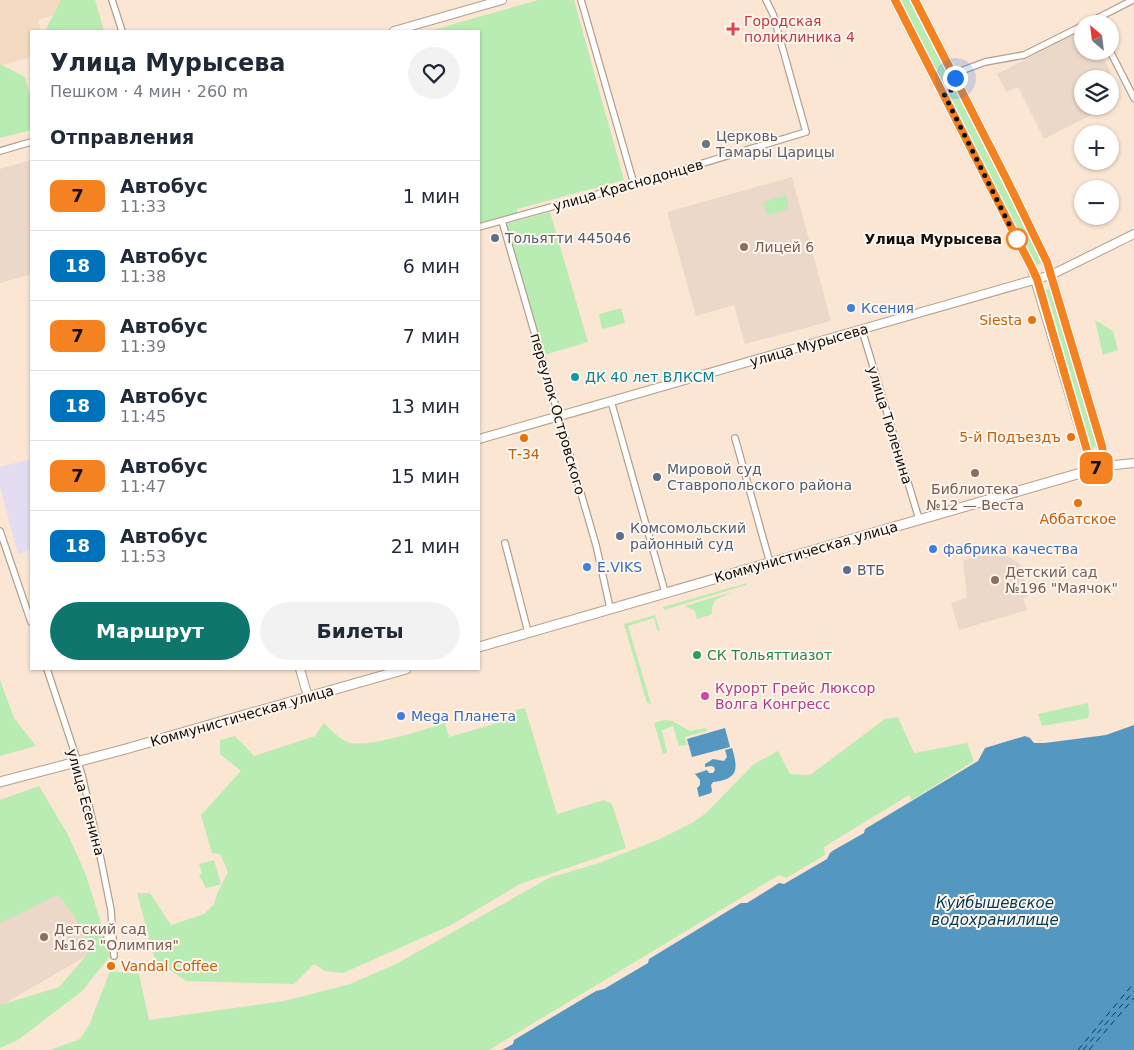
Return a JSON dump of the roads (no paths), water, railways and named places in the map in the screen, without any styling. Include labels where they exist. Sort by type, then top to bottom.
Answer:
[{"type":"main road","points":[[895,0],[1037,279],[1092,468]]},
{"type":"main road","points":[[915,0],[1047,262],[1102,446],[1105,466]]},
{"type":"main road","points":[[944,94],[959,86]]},
{"type":"main road","name":"Коммунистическая улица","points":[[480,647],[1092,468],[1105,466]]},
{"type":"main road","name":"Коммунистическая улица","points":[[0,782],[402,670]]},
{"type":"street","points":[[112,0],[122,30]]},
{"type":"street","points":[[397,30],[502,0]]},
{"type":"street","points":[[581,0],[634,184]]},
{"type":"street","name":"улица Краснодонцев","points":[[480,227],[634,184],[806,132],[773,14],[766,0]]},
{"type":"street","points":[[1107,15],[1133,0]]},
{"type":"street","points":[[953,74],[985,62],[1024,55],[1074,30]]},
{"type":"street","points":[[1115,60],[1134,98]]},
{"type":"street","points":[[0,151],[30,142]]},
{"type":"street","name":"переулок Островского","points":[[502,221],[596,545],[610,608]]},
{"type":"street","name":"улица Мурысева","points":[[480,439],[1052,275],[1134,234]]},
{"type":"street","name":"улица Тюленина","points":[[862,330],[919,519]]},
{"type":"street","points":[[611,401],[665,592]]},
{"type":"street","points":[[736,438],[770,563]]},
{"type":"street","name":"Коммунистическая улица","points":[[1105,466],[1134,463]]},
{"type":"street","points":[[0,531],[30,619]]},
{"type":"street","points":[[505,542],[528,632]]},
{"type":"street","name":"улица Есенина","points":[[47,670],[82,775],[111,910],[114,956]]},
{"type":"street","points":[[300,670],[308,697]]},
{"type":"street","points":[[107,938],[112,927]]},
{"type":"water","name":"Куйбышевское водохранилище","points":[[1134,725],[1134,1050],[502,1050],[513,1044],[514,1040],[596,991],[604,989],[648,963],[649,959],[741,903],[747,903],[779,883],[784,884],[827,859],[830,853],[864,833],[865,829],[978,761],[985,748],[1025,736],[1034,743],[1045,743],[1106,735]]},
{"type":"water","points":[[725,728],[730,747],[692,757],[687,739]]},
{"type":"water","points":[[732,748],[735,763],[734,772],[727,779],[713,782],[711,793],[699,797],[697,788],[700,785],[700,780],[695,774],[707,770],[709,773],[713,773],[714,767],[705,767],[705,764],[713,759],[724,761],[727,757],[725,750]]},
{"type":"place","name":"Городская поликлиника 4","points":[[733,29]]},
{"type":"place","name":"Церковь Тамары Царицы","points":[[706,144]]},
{"type":"place","name":"Тольятти 445046","points":[[495,238]]},
{"type":"place","name":"Улица Мурысева","points":[[1017,239]]},
{"type":"place","name":"Лицей 6","points":[[744,247]]},
{"type":"place","name":"Ксения","points":[[851,308]]},
{"type":"place","name":"Siesta","points":[[1032,320]]},
{"type":"place","name":"ДК 40 лет ВЛКСМ","points":[[575,377]]},
{"type":"place","name":"5-й Подъездъ","points":[[1071,437]]},
{"type":"place","name":"Т-34","points":[[524,438]]},
{"type":"place","name":"Библиотека №12 — Веста","points":[[975,473]]},
{"type":"place","name":"Мировой суд Ставропольского района","points":[[657,477]]},
{"type":"place","name":"Аббатское","points":[[1078,503]]},
{"type":"place","name":"Комсомольский районный суд","points":[[620,536]]},
{"type":"place","name":"фабрика качества","points":[[933,549]]},
{"type":"place","name":"E.VIKS","points":[[587,567]]},
{"type":"place","name":"ВТБ","points":[[847,570]]},
{"type":"place","name":"Детский сад №196 \"Маячок\"","points":[[995,580]]},
{"type":"place","name":"СК Тольяттиазот","points":[[697,655]]},
{"type":"place","name":"Курорт Грейс Люксор Волга Конгресс","points":[[705,696]]},
{"type":"place","name":"Mega Планета","points":[[401,716]]},
{"type":"place","name":"Детский сад №162 \"Олимпия\"","points":[[44,937]]},
{"type":"place","name":"Vandal Coffee","points":[[111,966]]}]
